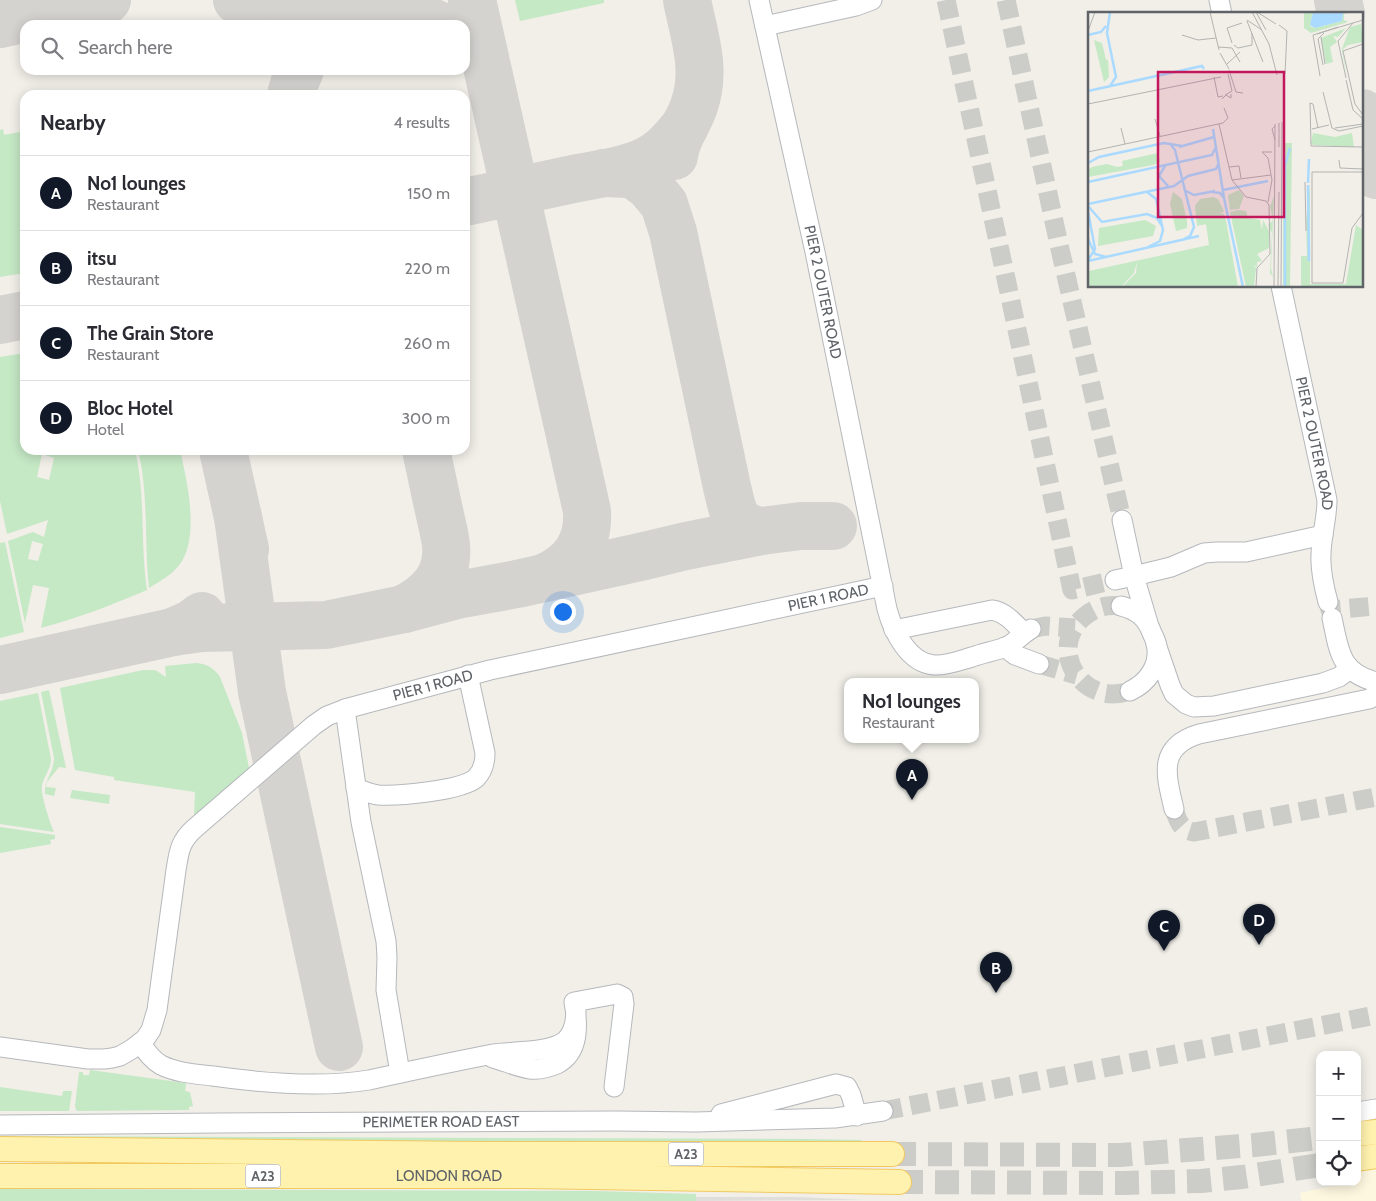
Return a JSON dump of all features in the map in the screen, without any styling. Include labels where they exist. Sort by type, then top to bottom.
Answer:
[{"type":"main road","points":[[1361,1134],[1376,1132]]},
{"type":"main road","name":"LONDON ROAD","points":[[0,1149],[481,1154],[892,1154]]},
{"type":"main road","points":[[1361,1158],[1376,1156]]},
{"type":"main road","name":"LONDON ROAD","points":[[0,1176],[526,1176],[898,1182]]},
{"type":"street","name":"PIER 2 OUTER ROAD","points":[[759,0],[815,252],[882,586],[894,630],[900,641],[912,654],[927,664],[934,665],[954,662],[1005,647],[1028,631],[1001,612],[992,610],[894,630]]},
{"type":"street","points":[[765,26],[856,6],[872,0]]},
{"type":"street","name":"PIER 2 OUTER ROAD","points":[[1281,288],[1327,500],[1320,564],[1322,577],[1341,656],[1350,668]]},
{"type":"street","points":[[1122,520],[1134,576],[1148,623],[1170,685],[1178,698]]},
{"type":"street","points":[[1116,580],[1171,567],[1204,553],[1246,552],[1323,535]]},
{"type":"street","name":"PIER 1 ROAD","points":[[140,1043],[151,1030],[157,1010],[178,852],[182,842],[195,828],[314,725],[327,716],[468,675],[882,586]]},
{"type":"street","points":[[1121,606],[1137,613],[1148,623]]},
{"type":"street","points":[[1156,644],[1157,658],[1152,672],[1142,684],[1130,692],[1156,691],[1169,693],[1190,706],[1207,707],[1323,683],[1339,677],[1350,668],[1361,676],[1376,682]]},
{"type":"street","points":[[1005,647],[1015,655],[1039,664]]},
{"type":"street","points":[[356,788],[378,795],[415,794],[457,786],[476,778],[484,766],[485,754],[468,675]]},
{"type":"street","points":[[1174,809],[1168,778],[1168,765],[1172,752],[1181,742],[1199,734],[1369,699],[1376,693]]},
{"type":"street","points":[[345,710],[361,822],[386,941],[386,990],[400,1074]]},
{"type":"street","points":[[0,1047],[97,1060],[120,1056],[140,1043],[153,1059],[169,1068],[190,1073],[248,1081],[336,1084],[400,1074],[484,1056],[532,1069],[542,1069],[555,1065],[566,1058],[574,1046],[576,1037],[574,1001],[613,994],[620,995],[624,1000],[614,1087]]},
{"type":"street","points":[[696,1122],[836,1084],[844,1085],[849,1090],[857,1116]]},
{"type":"street","points":[[1361,1111],[1376,1109]]},
{"type":"street","name":"PERIMETER ROAD EAST","points":[[0,1125],[696,1122],[835,1118],[883,1111]]},
{"type":"shaded area","points":[[1376,1165],[1376,1201],[1302,1201],[1300,1193],[1332,1186],[1361,1186],[1361,1168]]},
{"type":"shaded area","points":[[696,1197],[796,1197],[865,1200],[696,1201]]},
{"type":"green space","points":[[515,0],[604,0],[604,3],[520,21]]},
{"type":"green space","points":[[3,129],[4,135],[20,132],[20,274],[0,277],[0,130]]},
{"type":"green space","points":[[20,354],[20,455],[42,455],[37,477],[49,480],[54,458],[45,455],[136,455],[141,485],[147,590],[95,611],[41,628],[49,588],[33,585],[25,623],[8,541],[33,532],[44,537],[48,520],[7,534],[0,501],[0,357]],"holes":[[[32,541],[43,544],[38,561],[28,559]]]},
{"type":"green space","points":[[139,455],[181,455],[190,508],[191,524],[189,539],[186,552],[180,564],[174,571],[149,588],[144,484]]},
{"type":"green space","points":[[5,542],[24,632],[0,638],[0,543]]},
{"type":"green space","points":[[196,663],[210,667],[220,677],[242,733],[249,768],[194,817],[195,792],[114,780],[114,777],[75,770],[60,688],[143,670],[155,670],[166,677],[165,666]]},
{"type":"green space","points":[[49,690],[66,768],[59,767],[47,782],[46,787],[56,788],[54,796],[45,794],[46,784],[54,758],[41,692]]},
{"type":"green space","points":[[38,693],[51,759],[42,785],[42,794],[54,832],[0,824],[0,701]]},
{"type":"green space","points":[[72,790],[110,795],[109,804],[70,798]]},
{"type":"green space","points":[[0,827],[55,835],[55,839],[50,840],[51,844],[0,853]]},
{"type":"green space","points":[[90,1070],[186,1083],[185,1091],[190,1092],[193,1106],[189,1107],[189,1110],[78,1111],[75,1106],[79,1072],[83,1072],[83,1075],[89,1075]]},
{"type":"green space","points":[[0,1087],[62,1096],[63,1091],[72,1091],[69,1111],[0,1111]]},
{"type":"green space","points":[[0,1136],[862,1140],[858,1143],[0,1144]]},
{"type":"green space","points":[[0,1189],[595,1191],[696,1194],[696,1201],[0,1201]]},
{"type":"taxiway","points":[[0,24],[107,0]]},
{"type":"taxiway","points":[[237,0],[317,17]]},
{"type":"taxiway","points":[[285,0],[305,11],[324,18],[345,20],[367,18]]},
{"type":"taxiway","points":[[472,0],[587,511],[585,534],[577,552],[563,567],[544,578]]},
{"type":"taxiway","points":[[674,156],[677,143],[692,113],[698,93],[698,53],[687,0]]},
{"type":"taxiway","points":[[1338,0],[1341,12]]},
{"type":"taxiway","points":[[363,20],[393,15],[404,15],[427,20]]},
{"type":"taxiway","points":[[292,90],[298,75]]},
{"type":"taxiway","points":[[1364,122],[1376,175]]},
{"type":"taxiway","points":[[470,201],[637,165],[664,149],[685,126]]},
{"type":"taxiway","points":[[604,173],[628,174],[637,177],[649,186],[664,204],[673,232],[733,510],[745,525],[761,531]]},
{"type":"taxiway","points":[[0,320],[20,316]]},
{"type":"taxiway","points":[[224,455],[245,549]]},
{"type":"taxiway","points":[[404,609],[422,598],[436,584],[441,576],[446,556],[445,538],[427,455]]},
{"type":"taxiway","points":[[238,517],[262,692],[339,1047]]},
{"type":"taxiway","points":[[173,632],[202,628],[326,625],[404,609],[457,595],[517,584],[761,531],[801,526],[833,526]]},
{"type":"taxiway","points":[[0,670],[173,632],[191,624],[202,616]]},
{"type":"tunnel","points":[[946,0],[1072,590],[1115,580]]},
{"type":"tunnel","points":[[1006,0],[1060,249],[1122,520]]},
{"type":"tunnel","points":[[1328,602],[1330,610],[1376,606]]},
{"type":"tunnel","points":[[1121,606],[1111,605],[1102,607],[1093,610],[1085,616],[1073,629],[1068,644],[1069,658],[1074,672],[1084,683],[1097,691],[1113,694],[1130,691]]},
{"type":"tunnel","points":[[1031,629],[1045,626],[1075,628]]},
{"type":"tunnel","points":[[1039,664],[1077,675]]},
{"type":"tunnel","points":[[1174,809],[1178,821],[1183,827],[1194,832],[1376,797]]},
{"type":"tunnel","points":[[883,1111],[1376,1015]]},
{"type":"tunnel","points":[[892,1154],[1120,1155],[1316,1138]]},
{"type":"tunnel","points":[[899,1182],[1123,1183],[1201,1181],[1316,1166]]},
{"type":"place","name":"No1 lounges","points":[[912,800]]},
{"type":"place","name":"Bloc Hotel","points":[[1259,945]]},
{"type":"place","name":"The Grain Store","points":[[1164,951]]},
{"type":"place","name":"itsu","points":[[996,993]]}]
